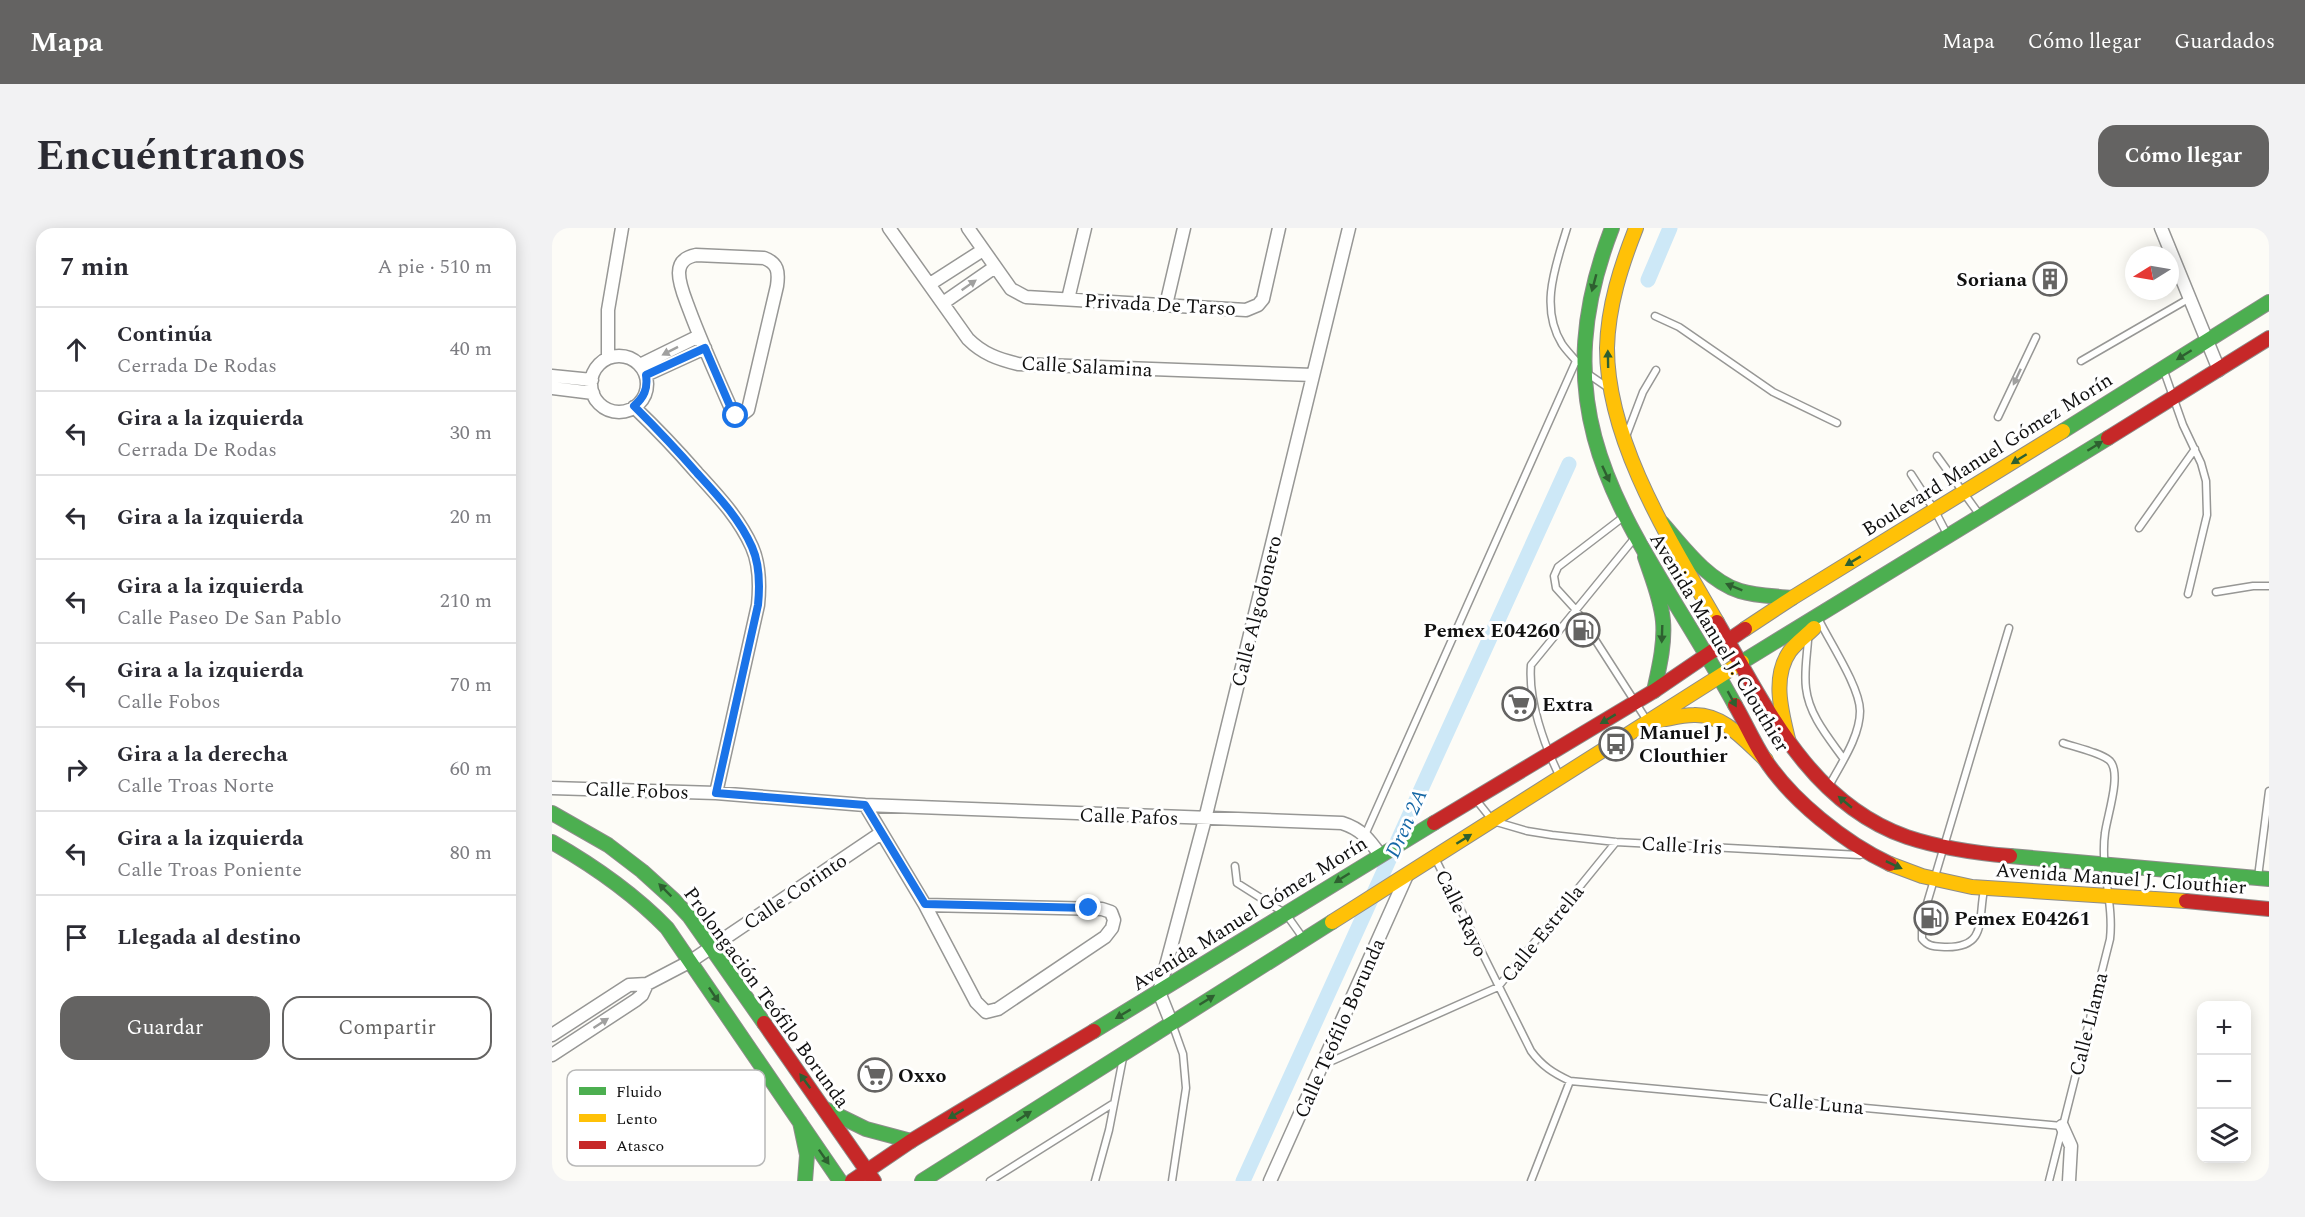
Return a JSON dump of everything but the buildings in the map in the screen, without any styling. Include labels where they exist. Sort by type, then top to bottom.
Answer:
[{"type":"main road","name":"Avenida Manuel J. Clouthier","points":[[1612,228],[1587,307],[1584,349],[1580,366],[1601,464],[1644,557],[1719,677],[1766,760],[1799,799],[1845,840],[1900,869],[1934,879],[1984,888],[2108,895],[2269,909]]},
{"type":"main road","name":"Avenida Manuel J. Clouthier","points":[[1636,228],[1621,263],[1612,298],[1607,360],[1610,389],[1625,440],[1635,468],[1662,522],[1728,642],[1789,743],[1828,788],[1856,811],[1887,829],[1945,847],[1991,854],[2264,878]]},
{"type":"main road","name":"Boulevard Manuel Gómez Morín","points":[[1728,642],[1792,598],[1935,512],[2269,302]]},
{"type":"main road","points":[[922,1181],[934,1177],[1171,1022],[1741,663],[1836,607],[2269,338]]},
{"type":"main road","points":[[1662,522],[1682,546],[1726,584],[1738,590],[1792,598]]},
{"type":"main road","points":[[1644,557],[1659,600],[1662,620],[1661,654],[1654,691]]},
{"type":"main road","points":[[1789,743],[1781,709],[1782,669],[1788,656],[1836,607]]},
{"type":"main road","name":"Avenida Manuel Gómez Morín","points":[[852,1181],[870,1176],[910,1141],[1654,691],[1728,642]]},
{"type":"main road","points":[[1649,723],[1697,715],[1712,717],[1723,723],[1766,760]]},
{"type":"main road","name":"Prolongación Teófilo Borunda","points":[[552,813],[601,839],[639,866],[665,889],[689,916],[870,1176]]},
{"type":"main road","name":"Prolongación Teófilo Borunda","points":[[552,842],[621,885],[649,908],[691,961],[764,1070]]},
{"type":"main road","name":"Prolongación Teófilo Borunda","points":[[765,1071],[840,1181]]},
{"type":"main road","points":[[805,1181],[807,1155],[798,1120],[821,1104],[843,1119],[879,1135],[910,1141]]},
{"type":"street","points":[[608,358],[608,310],[622,228]]},
{"type":"street","name":"Calle Salamina","points":[[889,228],[968,339],[980,351],[999,360],[1018,364],[1313,375]]},
{"type":"street","name":"Privada De Tarso","points":[[968,228],[1011,289],[1018,295],[1246,310],[1258,305],[1263,299],[1279,228]]},
{"type":"street","points":[[1068,299],[1085,228]]},
{"type":"street","points":[[1166,305],[1184,228]]},
{"type":"street","name":"Calle Algodonero","points":[[1159,992],[1205,819],[1349,228]]},
{"type":"street","points":[[2161,228],[2219,370]]},
{"type":"street","points":[[930,284],[983,250]]},
{"type":"street","points":[[696,255],[764,258],[771,260],[777,266],[777,286],[748,410],[745,414],[736,416],[733,413],[699,336],[680,284],[681,262],[688,256],[696,255]]},
{"type":"street","points":[[943,303],[995,267]]},
{"type":"street","points":[[643,370],[699,336]]},
{"type":"street","points":[[643,370],[705,348]]},
{"type":"street","points":[[626,356],[643,370],[646,392],[634,406],[621,411],[612,411],[604,407],[593,393],[592,380],[600,363],[608,358],[626,356]]},
{"type":"street","points":[[552,376],[592,380]]},
{"type":"street","points":[[552,388],[593,393]]},
{"type":"street","points":[[634,406],[729,508],[752,548],[758,566],[760,585],[758,605],[716,793]]},
{"type":"street","name":"Calle Fobos","points":[[552,788],[716,793],[865,805]]},
{"type":"street","points":[[865,805],[925,904],[976,1002],[986,1012],[998,1009],[1104,937],[1112,928],[1114,920],[1111,912],[1102,909],[925,904]]},
{"type":"street","name":"Calle Pafos","points":[[865,805],[1342,823],[1356,827],[1386,851]]},
{"type":"street","name":"Calle Corinto","points":[[556,1032],[628,985],[647,984],[691,961],[881,833]]},
{"type":"street","name":"Calle Teófilo Borunda","points":[[1270,1181],[1407,874]]},
{"type":"street","name":"Calle Corinto","points":[[552,1055],[636,1000],[642,995],[647,984]]},
{"type":"street","points":[[1159,992],[1171,1022]]},
{"type":"street","points":[[556,1032],[569,1044]]},
{"type":"street","points":[[2062,1126],[2072,1146],[2069,1181]]},
{"type":"lane","points":[[1567,228],[1550,288],[1551,306],[1561,343],[1580,366],[1610,389]]},
{"type":"lane","points":[[2081,361],[2190,297]]},
{"type":"lane","points":[[1655,316],[1679,327],[1773,392],[1837,423]]},
{"type":"lane","points":[[1998,417],[2036,337]]},
{"type":"lane","points":[[1365,835],[1580,366]]},
{"type":"lane","points":[[2163,368],[2206,481],[2207,515],[2187,594]]},
{"type":"lane","points":[[1625,440],[1642,392],[1656,370]]},
{"type":"lane","points":[[2139,528],[2195,449]]},
{"type":"lane","points":[[1937,456],[1981,517]]},
{"type":"lane","points":[[1911,474],[1948,537]]},
{"type":"lane","points":[[1625,515],[1558,567],[1554,576],[1556,588],[1576,610],[1649,723]]},
{"type":"lane","points":[[1561,778],[1549,754],[1530,682],[1532,665],[1635,537]]},
{"type":"lane","points":[[2216,592],[2269,586]]},
{"type":"lane","points":[[1820,622],[1852,684],[1860,711],[1855,732],[1828,788]]},
{"type":"lane","points":[[1925,910],[2009,628]]},
{"type":"lane","points":[[1809,633],[1806,677],[1808,699],[1818,723],[1843,758]]},
{"type":"lane","name":"Calle Llama","points":[[2049,1181],[2110,939],[2112,922],[2104,835],[2115,779],[2114,768],[2109,760],[2102,756],[2063,743]]},
{"type":"lane","points":[[2264,878],[2269,791]]},
{"type":"lane","points":[[1474,798],[1493,821]]},
{"type":"lane","name":"Calle Iris","points":[[1493,821],[1527,831],[1616,842],[1873,855]]},
{"type":"lane","name":"Calle Estrella","points":[[1322,1065],[1498,987],[1616,842]]},
{"type":"lane","name":"Calle Rayo","points":[[1434,858],[1535,1057],[1552,1073],[1570,1081]]},
{"type":"lane","points":[[1235,866],[1236,878],[1241,887],[1286,914],[1304,939]]},
{"type":"lane","points":[[1922,926],[1922,939],[1932,946],[1968,945],[1974,941],[1978,933],[1984,888]]},
{"type":"lane","points":[[1171,1022],[1183,1054],[1186,1088],[1172,1181]]},
{"type":"lane","points":[[1095,1181],[1125,1052]]},
{"type":"lane","points":[[1531,1181],[1570,1081]]},
{"type":"lane","name":"Calle Luna","points":[[1570,1081],[2062,1126]]},
{"type":"lane","points":[[990,1181],[1114,1103]]},
{"type":"waterway","name":"Dren 2A","points":[[1648,280],[1670,228]]},
{"type":"waterway","name":"Dren 2A","points":[[1243,1181],[1569,464]]},
{"type":"traffic: fast","points":[[1612,228],[1591,301],[1585,366],[1592,425],[1609,480],[1635,534],[1735,705]]},
{"type":"traffic: fast","points":[[2063,431],[2269,302]]},
{"type":"traffic: fast","points":[[1742,662],[2108,438]]},
{"type":"traffic: fast","points":[[1662,523],[1687,552],[1717,580],[1752,594],[1792,598]]},
{"type":"traffic: fast","points":[[1645,557],[1663,621],[1660,665],[1654,691]]},
{"type":"traffic: fast","points":[[552,813],[608,845],[674,900],[689,916],[764,1023]]},
{"type":"traffic: fast","points":[[1094,1031],[1434,823]]},
{"type":"traffic: fast","points":[[552,842],[612,881],[641,903],[667,928],[764,1070]]},
{"type":"traffic: fast","points":[[2010,856],[2269,879]]},
{"type":"traffic: fast","points":[[922,1181],[1332,922]]},
{"type":"traffic: fast","points":[[765,1071],[840,1181]]},
{"type":"traffic: fast","points":[[825,1109],[866,1129],[911,1141]]},
{"type":"traffic: fast","points":[[800,1122],[807,1155],[805,1181]]},
{"type":"traffic: slow","points":[[1636,228],[1620,272],[1610,317],[1607,348],[1610,383],[1618,419],[1645,490],[1680,559],[1717,622]]},
{"type":"traffic: slow","points":[[1745,629],[2063,431]]},
{"type":"traffic: slow","points":[[1789,743],[1780,696],[1781,673],[1790,651],[1814,628]]},
{"type":"traffic: slow","points":[[1332,922],[1742,662]]},
{"type":"traffic: slow","points":[[1656,721],[1694,715],[1715,719],[1734,730],[1766,760]]},
{"type":"traffic: slow","points":[[1890,864],[1922,876],[1972,887],[2186,901]]},
{"type":"traffic: jam","points":[[2108,438],[2269,338]]},
{"type":"traffic: jam","points":[[1717,622],[1772,718],[1793,748],[1816,776],[1843,801],[1873,821],[1907,837],[1958,850],[2010,856]]},
{"type":"traffic: jam","points":[[1434,823],[1654,691],[1745,629]]},
{"type":"traffic: jam","points":[[1735,705],[1764,758],[1789,789],[1837,832],[1890,864]]},
{"type":"traffic: jam","points":[[2186,901],[2269,909]]},
{"type":"traffic: jam","points":[[764,1023],[874,1181]]},
{"type":"traffic: jam","points":[[852,1181],[911,1141],[1094,1031]]},
{"type":"place","name":"Soriana","points":[[2050,279]]},
{"type":"place","name":"Pemex E04260","points":[[1583,630]]},
{"type":"place","name":"Extra","points":[[1519,704]]},
{"type":"place","name":"Manuel J. Clouthier","points":[[1616,744]]},
{"type":"place","name":"Pemex E04261","points":[[1931,918]]},
{"type":"place","name":"Oxxo","points":[[875,1075]]},
{"type":"route","points":[[736,416],[705,348],[646,375],[646,392],[634,406],[729,508],[742,528],[758,566],[760,585],[758,605],[716,793],[865,805],[925,904],[1089,908]]}]
